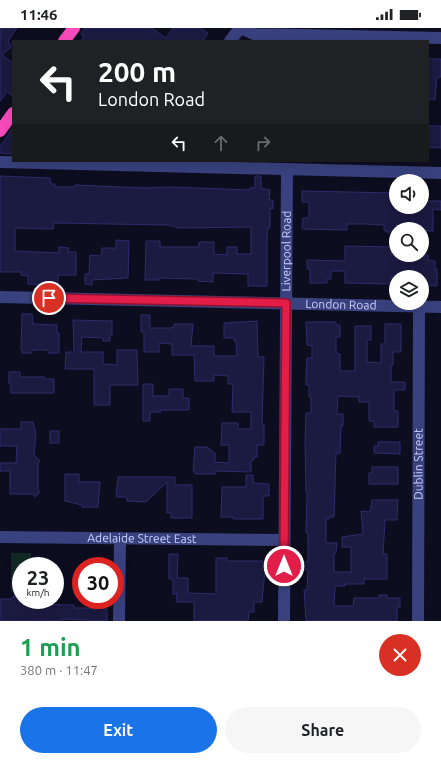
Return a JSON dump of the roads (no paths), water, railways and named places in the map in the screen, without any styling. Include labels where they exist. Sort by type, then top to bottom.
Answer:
[{"type":"highway","points":[[65,40],[74,28]]},
{"type":"highway","points":[[0,131],[12,114]]},
{"type":"street","points":[[231,40],[240,28],[254,34],[441,38]]},
{"type":"street","points":[[0,162],[154,164],[441,173]]},
{"type":"street","name":"Liverpool Road","points":[[284,621],[287,169]]},
{"type":"street","name":"London Road","points":[[0,297],[389,305]]},
{"type":"street","name":"London Road","points":[[429,306],[441,307]]},
{"type":"street","name":"Dublin Street","points":[[418,621],[419,310]]},
{"type":"street","name":"Adelaide Street East","points":[[0,537],[284,540]]},
{"type":"street","points":[[119,621],[120,538]]}]
